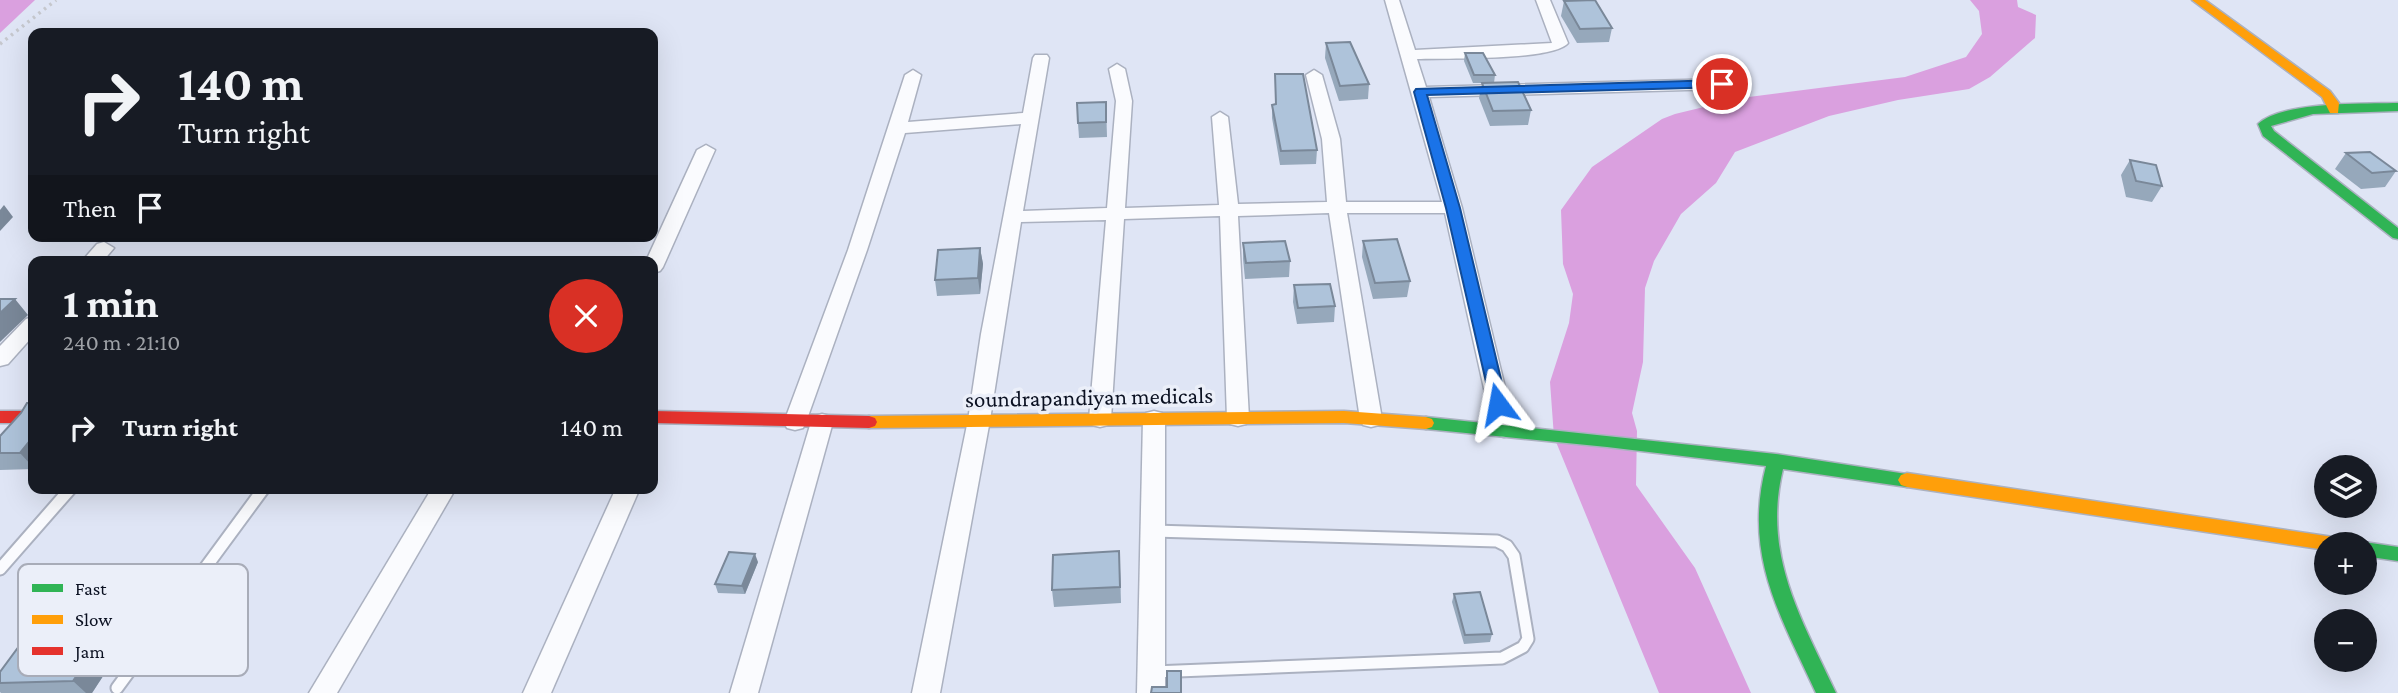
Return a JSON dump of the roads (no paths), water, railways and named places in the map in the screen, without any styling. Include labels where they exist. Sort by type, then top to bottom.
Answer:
[{"type":"main road","points":[[2198,0],[2326,94],[2333,103],[2334,110]]},
{"type":"main road","points":[[2398,107],[2334,110],[2273,118],[2264,124],[2268,134],[2354,198],[2398,235]]},
{"type":"main road","points":[[0,417],[28,417]]},
{"type":"main road","name":"soundrapandiyan medicals","points":[[658,423],[1371,419],[1526,430],[1776,460],[2314,541]]},
{"type":"main road","points":[[1776,460],[1767,498],[1766,517],[1771,557],[1787,605],[1826,693]]},
{"type":"main road","points":[[2377,551],[2398,554]]},
{"type":"street","points":[[1392,0],[1453,208],[1504,429]]},
{"type":"street","points":[[1409,55],[1557,47],[1560,43],[1544,0]]},
{"type":"street","points":[[926,693],[979,420],[1041,58]]},
{"type":"street","points":[[1100,419],[1124,101],[1118,69]]},
{"type":"street","points":[[794,422],[839,307],[898,128],[912,75]]},
{"type":"street","points":[[1314,75],[1331,139],[1336,207],[1371,419]]},
{"type":"street","points":[[1420,92],[1722,84]]},
{"type":"street","points":[[1220,117],[1229,212],[1238,418]]},
{"type":"street","points":[[898,128],[1029,118]]},
{"type":"street","points":[[658,256],[706,150]]},
{"type":"street","points":[[1012,217],[1336,207],[1453,208]]},
{"type":"street","points":[[0,359],[28,329]]},
{"type":"street","points":[[1151,682],[1153,419]]},
{"type":"street","points":[[744,693],[822,422]]},
{"type":"street","points":[[323,693],[440,494]]},
{"type":"street","points":[[537,693],[625,494]]},
{"type":"lane","points":[[0,569],[66,494]]},
{"type":"lane","points":[[208,564],[260,494]]},
{"type":"lane","points":[[1151,531],[1496,541],[1507,546],[1514,556],[1528,639],[1523,647],[1502,658],[1151,682]]},
{"type":"lane","points":[[117,688],[126,676]]}]
